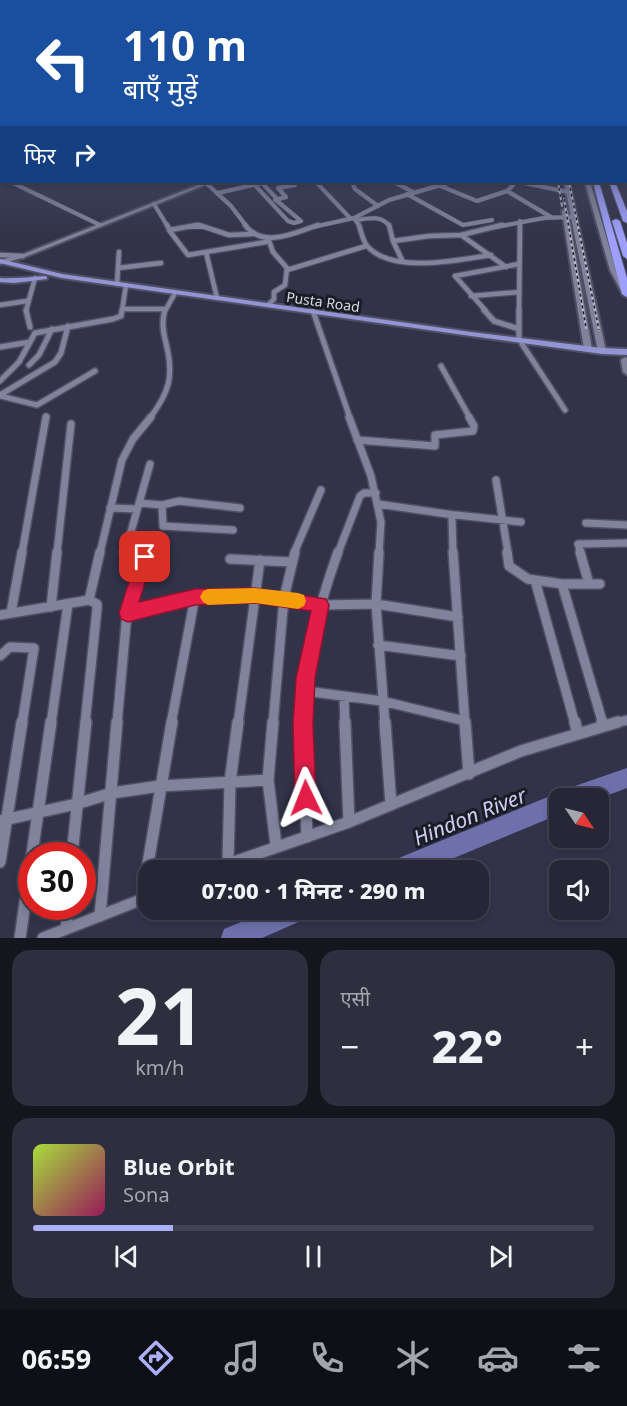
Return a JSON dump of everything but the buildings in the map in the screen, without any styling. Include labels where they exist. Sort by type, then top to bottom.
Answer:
[{"type":"highway","points":[[596,183],[627,294]]},
{"type":"highway","points":[[603,183],[627,256]]},
{"type":"highway","points":[[612,183],[627,221]]},
{"type":"highway","points":[[620,183],[627,202]]},
{"type":"main road","name":"Pusta Road","points":[[0,259],[52,274],[174,295],[626,358]]},
{"type":"main road","points":[[14,281],[22,278],[31,269]]},
{"type":"main road","name":"Pusta Road","points":[[0,280],[35,278],[127,287],[313,313]]},
{"type":"main road","name":"Pusta Road","points":[[520,342],[602,351],[626,358]]},
{"type":"street","points":[[13,183],[100,225]]},
{"type":"street","points":[[0,259],[24,256],[205,183]]},
{"type":"street","points":[[208,183],[252,234],[268,240]]},
{"type":"street","points":[[218,193],[254,183],[288,221],[294,223],[301,221],[277,200],[265,183]]},
{"type":"street","points":[[270,202],[286,197],[278,188],[295,185],[294,183]]},
{"type":"street","points":[[317,183],[354,219],[366,246],[380,256],[403,262],[448,261],[490,255]]},
{"type":"street","points":[[352,183],[355,189],[378,206]]},
{"type":"street","points":[[395,183],[463,225],[492,220]]},
{"type":"street","points":[[354,219],[410,193],[447,183]]},
{"type":"street","points":[[438,185],[477,201],[507,191],[517,183]]},
{"type":"street","points":[[523,183],[565,191]]},
{"type":"street","points":[[561,183],[565,191]]},
{"type":"street","points":[[566,183],[565,191],[570,217],[602,351]]},
{"type":"street","points":[[587,183],[613,270],[627,294]]},
{"type":"street","points":[[507,191],[551,216]]},
{"type":"street","points":[[154,204],[169,230],[188,255],[268,240],[354,219],[375,217],[383,219],[392,232],[393,241],[403,262]]},
{"type":"street","points":[[393,241],[429,236],[461,235],[551,216],[570,217]]},
{"type":"street","points":[[570,217],[588,349]]},
{"type":"street","points":[[520,221],[520,342],[565,410]]},
{"type":"street","points":[[169,230],[198,225],[229,236],[252,234]]},
{"type":"street","points":[[461,235],[506,267]]},
{"type":"street","points":[[268,240],[273,252],[286,265],[287,270],[285,285],[274,292],[274,299],[268,305]]},
{"type":"street","points":[[287,270],[366,246]]},
{"type":"street","points":[[117,284],[119,252]]},
{"type":"street","points":[[206,252],[217,298]]},
{"type":"street","points":[[20,265],[24,256]]},
{"type":"street","points":[[118,268],[161,263]]},
{"type":"street","points":[[519,264],[456,275],[471,296],[496,322],[519,329]]},
{"type":"street","points":[[30,327],[26,311],[27,301],[35,278]]},
{"type":"street","points":[[0,381],[19,362],[34,333],[116,319],[121,316],[127,287]]},
{"type":"street","points":[[471,296],[519,292]]},
{"type":"street","points":[[89,600],[110,508],[129,444],[157,407],[170,384],[171,360],[163,321],[165,309],[174,295]]},
{"type":"street","points":[[0,305],[27,301]]},
{"type":"street","points":[[123,309],[165,309]]},
{"type":"street","points":[[313,313],[371,476],[381,522],[376,604],[391,805]]},
{"type":"street","points":[[0,396],[55,362],[61,352],[68,326]]},
{"type":"street","points":[[29,365],[39,355],[52,329]]},
{"type":"street","points":[[0,347],[30,342]]},
{"type":"street","points":[[626,358],[627,372]]},
{"type":"street","points":[[357,441],[432,447],[435,446],[435,435],[473,431],[474,426],[441,366]]},
{"type":"street","points":[[0,396],[38,405],[95,371]]},
{"type":"street","points":[[11,613],[46,416]]},
{"type":"street","points":[[51,607],[71,424]]},
{"type":"street","points":[[100,916],[128,613],[145,557],[142,554],[128,555],[124,552],[150,464]]},
{"type":"street","points":[[496,480],[504,520],[509,566],[528,579],[562,584],[600,584]]},
{"type":"street","points":[[276,845],[268,780],[284,598],[300,537],[321,490]]},
{"type":"street","points":[[307,837],[303,725],[305,691],[320,605],[338,550],[360,496],[364,493],[376,493]]},
{"type":"street","points":[[110,508],[162,505],[179,501],[240,508]]},
{"type":"street","points":[[378,504],[521,522]]},
{"type":"street","points":[[162,505],[163,526],[233,530]]},
{"type":"street","points":[[454,515],[452,519],[454,581],[469,774]]},
{"type":"street","points":[[585,523],[627,525]]},
{"type":"street","points":[[589,584],[578,544],[627,543]]},
{"type":"street","points":[[230,559],[292,562]]},
{"type":"street","points":[[228,860],[230,782],[260,560]]},
{"type":"street","points":[[535,580],[577,731]]},
{"type":"street","points":[[562,584],[603,725]]},
{"type":"street","points":[[128,613],[195,597],[255,596],[284,598],[320,605],[376,604],[458,617]]},
{"type":"street","points":[[150,860],[160,786],[195,597]]},
{"type":"street","points":[[0,615],[89,600],[97,604],[73,842]]},
{"type":"street","points":[[20,938],[68,604]]},
{"type":"street","points":[[378,645],[461,656]]},
{"type":"street","points":[[0,656],[10,647],[34,648],[3,820],[0,862]]},
{"type":"street","points":[[305,691],[382,701],[465,721]]},
{"type":"street","points":[[344,696],[349,822]]},
{"type":"street","points":[[236,860],[349,822],[577,731],[627,720]]},
{"type":"street","points":[[3,820],[76,804],[112,793],[160,786],[268,780]]},
{"type":"street","points":[[43,938],[138,901]]},
{"type":"street","points":[[66,929],[67,920]]},
{"type":"waterway","name":"Hindon River","points":[[600,788],[627,778]]},
{"type":"waterway","name":"Hindon River","points":[[421,860],[549,808]]},
{"type":"waterway","name":"Hindon River","points":[[233,938],[276,920]]},
{"type":"railway","points":[[558,183],[562,206]]},
{"type":"railway","points":[[569,183],[599,330]]},
{"type":"railway","points":[[564,199],[586,328]]},
{"type":"slow traffic","points":[[208,597],[255,596],[298,601]]},
{"type":"route","points":[[145,557],[128,613],[195,597],[255,596],[284,598],[320,605],[306,678],[303,725],[306,798]]}]
